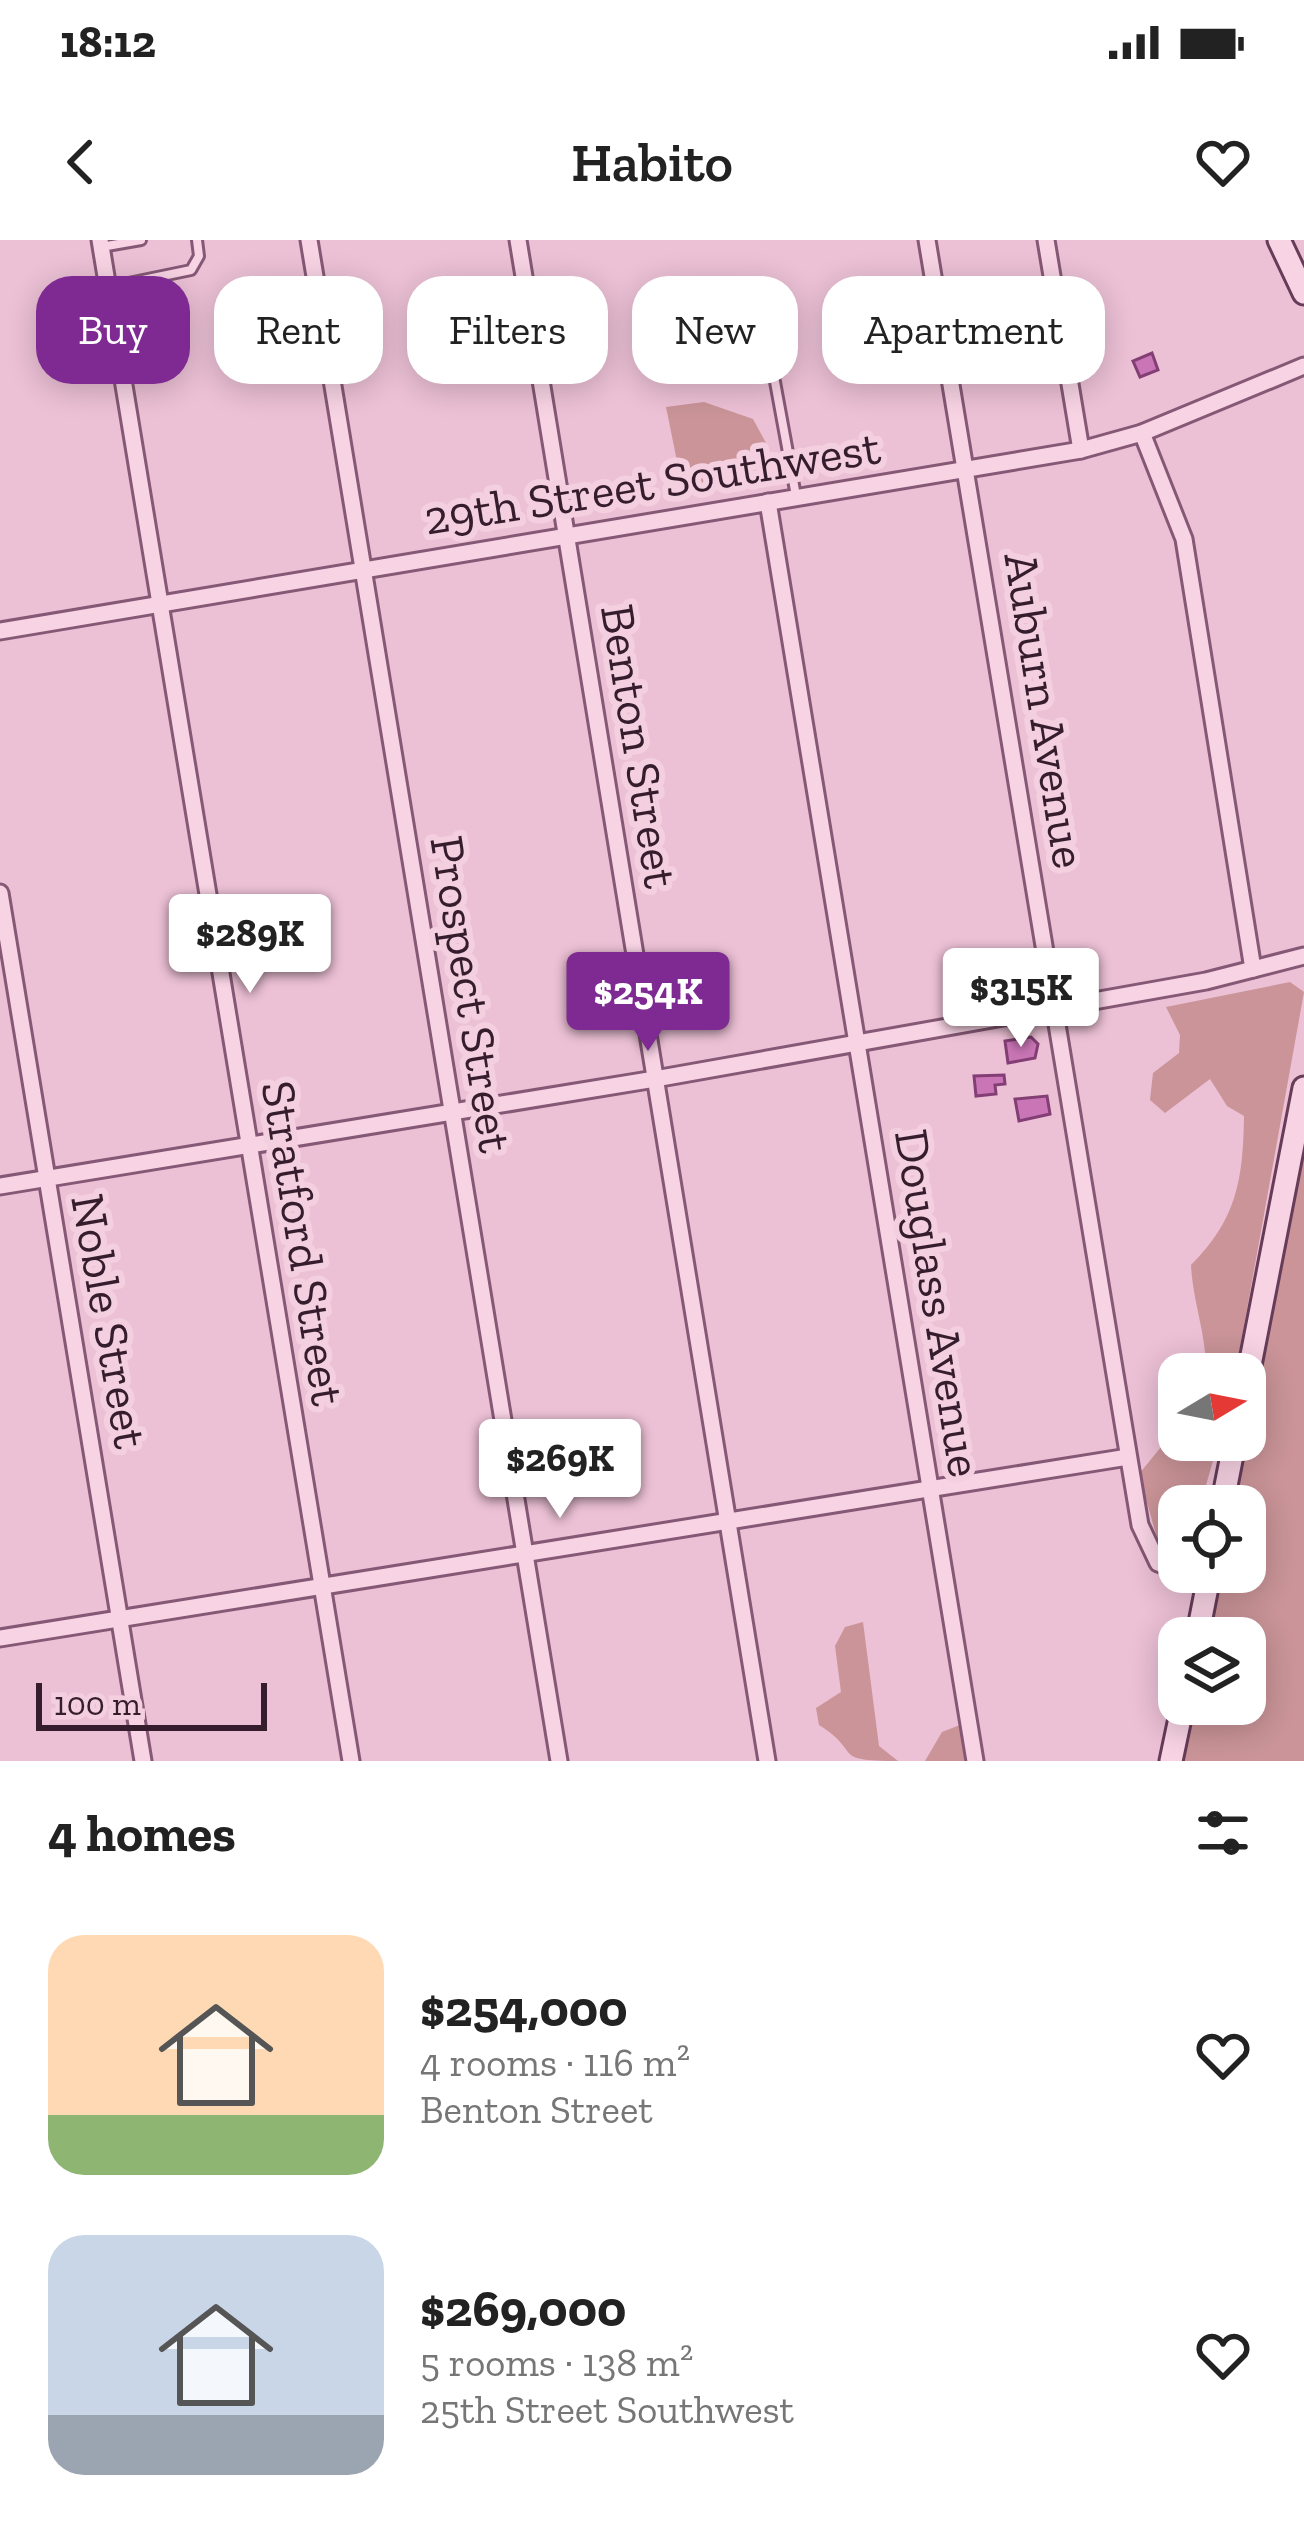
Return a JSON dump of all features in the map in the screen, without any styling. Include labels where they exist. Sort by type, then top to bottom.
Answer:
[{"type":"main road","points":[[1279,240],[1304,292]]},
{"type":"main road","points":[[1252,1353],[1304,1088]]},
{"type":"main road","points":[[1171,1761],[1179,1725]]},
{"type":"street","name":"Prospect Street","points":[[309,240],[559,1761]]},
{"type":"street","name":"Benton Street","points":[[518,240],[767,1761]]},
{"type":"street","name":"Auburn Avenue","points":[[927,240],[1128,1457],[1149,1552],[1158,1561]]},
{"type":"street","points":[[1046,240],[1081,449]]},
{"type":"street","name":"Stratford Street","points":[[101,243],[106,276]]},
{"type":"street","name":"29th Street Southwest","points":[[0,631],[1081,449],[1142,433],[1304,366]]},
{"type":"street","name":"Stratford Street","points":[[124,384],[351,1761]]},
{"type":"street","points":[[1142,433],[1184,539],[1253,969]]},
{"type":"street","name":"Douglass Avenue","points":[[768,502],[976,1761]]},
{"type":"street","name":"Noble Street","points":[[0,893],[142,1761]]},
{"type":"street","points":[[0,1186],[655,1079],[1054,1008],[1304,956]]},
{"type":"street","points":[[0,1638],[1128,1457]]},
{"type":"lane","points":[[101,243],[141,240]]},
{"type":"lane","points":[[162,276],[191,270],[199,256],[197,240]]},
{"type":"lane","points":[[775,384],[796,498]]},
{"type":"shaded area","points":[[704,402],[753,419],[766,443],[769,472],[682,486],[666,407]]},
{"type":"shaded area","points":[[1290,982],[1304,992],[1239,1353],[1204,1353],[1191,1265],[1228,1215],[1239,1179],[1244,1116],[1227,1106],[1210,1079],[1165,1113],[1150,1100],[1153,1073],[1179,1053],[1180,1035],[1166,1007]]},
{"type":"shaded area","points":[[1304,1151],[1304,1761],[1182,1761],[1189,1725],[1266,1725],[1266,1617],[1210,1617],[1215,1593],[1266,1593],[1266,1485],[1236,1485],[1241,1461],[1266,1461],[1263,1353]]},
{"type":"shaded area","points":[[1158,1451],[1158,1461],[1213,1461],[1206,1485],[1158,1485],[1158,1541],[1139,1474]]},
{"type":"shaded area","points":[[863,1622],[879,1746],[898,1761],[855,1757],[819,1725],[816,1708],[841,1692],[835,1646],[845,1627]]},
{"type":"shaded area","points":[[965,1723],[970,1761],[925,1761],[942,1732]]},
{"type":"building","points":[[1152,353],[1158,370],[1140,377],[1133,361]]},
{"type":"building","points":[[1031,1037],[1038,1044],[1035,1058],[1008,1063],[1005,1041]]},
{"type":"building","points":[[1004,1075],[1005,1084],[995,1085],[996,1094],[976,1096],[974,1076]]},
{"type":"building","points":[[1047,1096],[1050,1114],[1019,1121],[1015,1099]]}]
